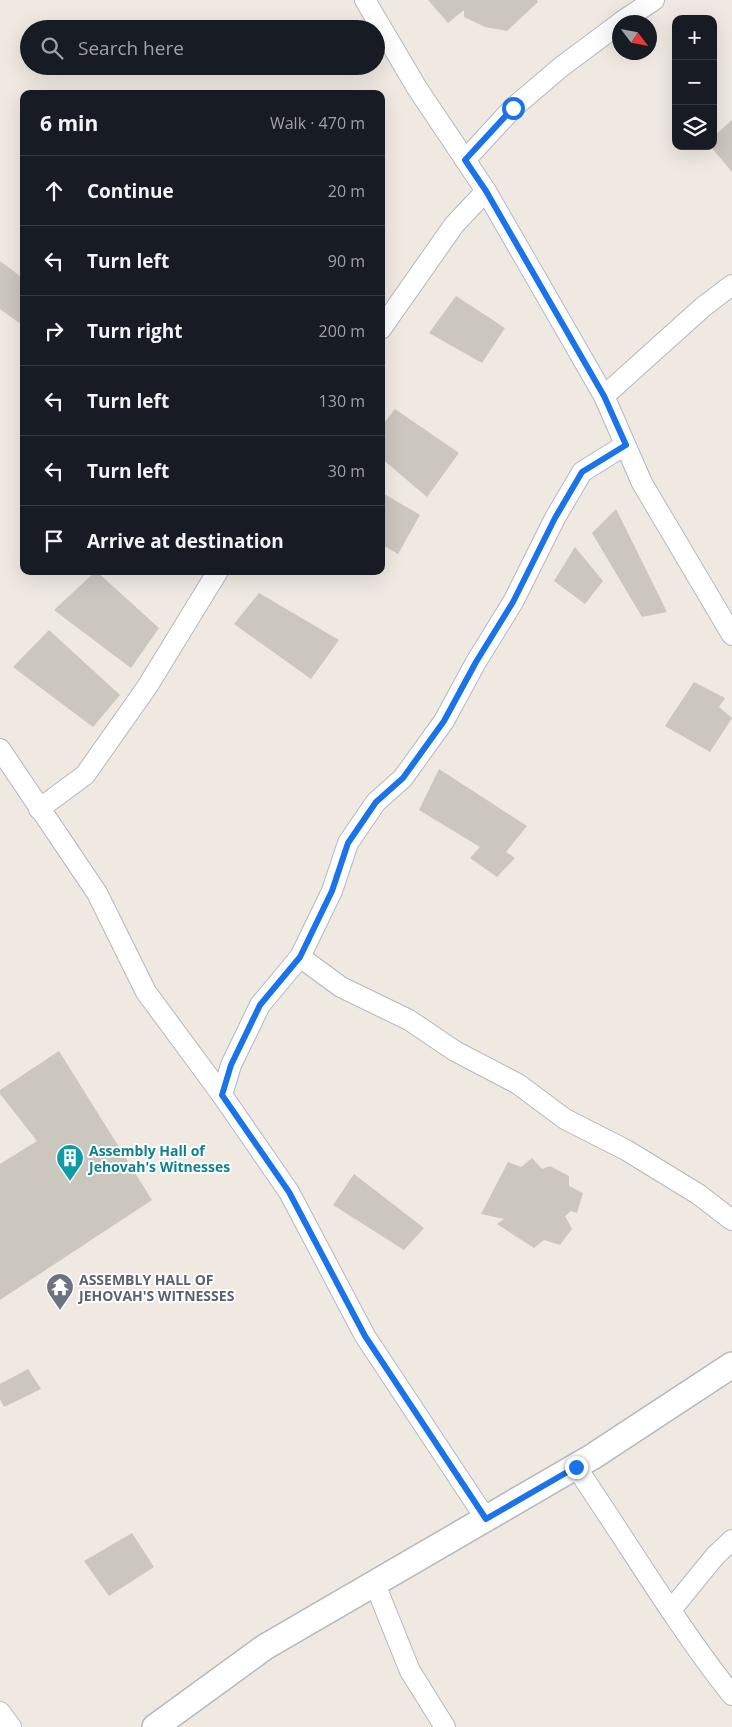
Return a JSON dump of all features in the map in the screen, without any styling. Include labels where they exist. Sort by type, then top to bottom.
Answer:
[{"type":"street","points":[[365,0],[377,20]]},
{"type":"street","points":[[632,15],[654,0]]},
{"type":"street","points":[[465,160],[513,108],[561,67],[612,29]]},
{"type":"street","points":[[385,34],[417,88],[486,191],[604,396],[642,483],[731,631]]},
{"type":"street","points":[[385,323],[454,225],[486,191]]},
{"type":"street","points":[[604,396],[703,307],[732,285]]},
{"type":"street","points":[[222,1095],[231,1065],[260,1005],[300,957],[332,891],[348,843],[376,802],[403,778],[444,721],[476,662],[513,602],[555,518],[582,472],[626,445]]},
{"type":"street","points":[[39,809],[85,775],[148,687],[216,575]]},
{"type":"street","points":[[0,749],[97,893],[146,992],[222,1095],[289,1192],[365,1336],[486,1519]]},
{"type":"street","points":[[300,957],[341,986],[410,1020],[455,1051],[518,1084],[566,1119],[626,1150],[698,1194],[732,1220]]},
{"type":"street","points":[[155,1727],[265,1647],[576,1467],[732,1364]]},
{"type":"street","points":[[576,1467],[694,1646],[732,1695]]},
{"type":"street","points":[[671,1610],[715,1556],[732,1540]]},
{"type":"street","points":[[375,1584],[410,1671],[445,1727]]},
{"type":"street","points":[[0,1712],[11,1727]]},
{"type":"building","points":[[428,0],[537,0],[538,2],[507,31],[485,27],[464,17],[464,10],[448,23]]},
{"type":"building","points":[[732,120],[732,172],[713,150],[717,150],[717,133]]},
{"type":"building","points":[[0,261],[20,276],[20,322],[19,323],[0,309]]},
{"type":"building","points":[[456,296],[505,328],[482,363],[429,333]]},
{"type":"building","points":[[395,409],[459,453],[427,497],[385,461],[385,422]]},
{"type":"building","points":[[385,494],[420,515],[398,554],[385,546]]},
{"type":"building","points":[[616,509],[667,612],[642,617],[592,533]]},
{"type":"building","points":[[575,547],[603,581],[585,604],[554,581]]},
{"type":"building","points":[[92,575],[100,575],[159,628],[131,668],[54,610]]},
{"type":"building","points":[[259,593],[339,640],[311,679],[234,624]]},
{"type":"building","points":[[49,630],[120,695],[93,727],[13,667]]},
{"type":"building","points":[[694,682],[725,698],[719,707],[732,718],[710,752],[665,726]]},
{"type":"building","points":[[439,769],[527,826],[506,852],[515,858],[497,877],[470,858],[480,847],[419,810]]},
{"type":"building","name":"Assembly Hall of Jehovah's Witnesses","points":[[59,1051],[152,1200],[0,1300],[0,1164],[37,1141],[0,1094],[0,1090]]},
{"type":"building","points":[[532,1158],[542,1169],[550,1166],[569,1176],[569,1186],[583,1193],[577,1213],[571,1211],[565,1216],[572,1229],[560,1245],[544,1240],[534,1248],[497,1224],[504,1219],[481,1214],[508,1162],[521,1167]]},
{"type":"building","points":[[354,1174],[424,1228],[404,1250],[333,1205]]},
{"type":"building","points":[[28,1369],[41,1389],[4,1407],[0,1399],[0,1384]]},
{"type":"building","points":[[132,1533],[154,1567],[109,1596],[84,1561]]},
{"type":"place","name":"Assembly Hall of Jehovah's Witnesses","points":[[70,1182]]},
{"type":"place","name":"ASSEMBLY HALL OF JEHOVAH'S WITNESSES","points":[[60,1311]]},
{"type":"route","points":[[513,108],[465,160],[486,191],[604,396],[626,445],[582,472],[555,518],[513,602],[476,662],[444,721],[403,778],[376,802],[348,843],[332,891],[300,957],[260,1005],[231,1065],[222,1095],[289,1192],[365,1336],[486,1519],[576,1467]]}]
